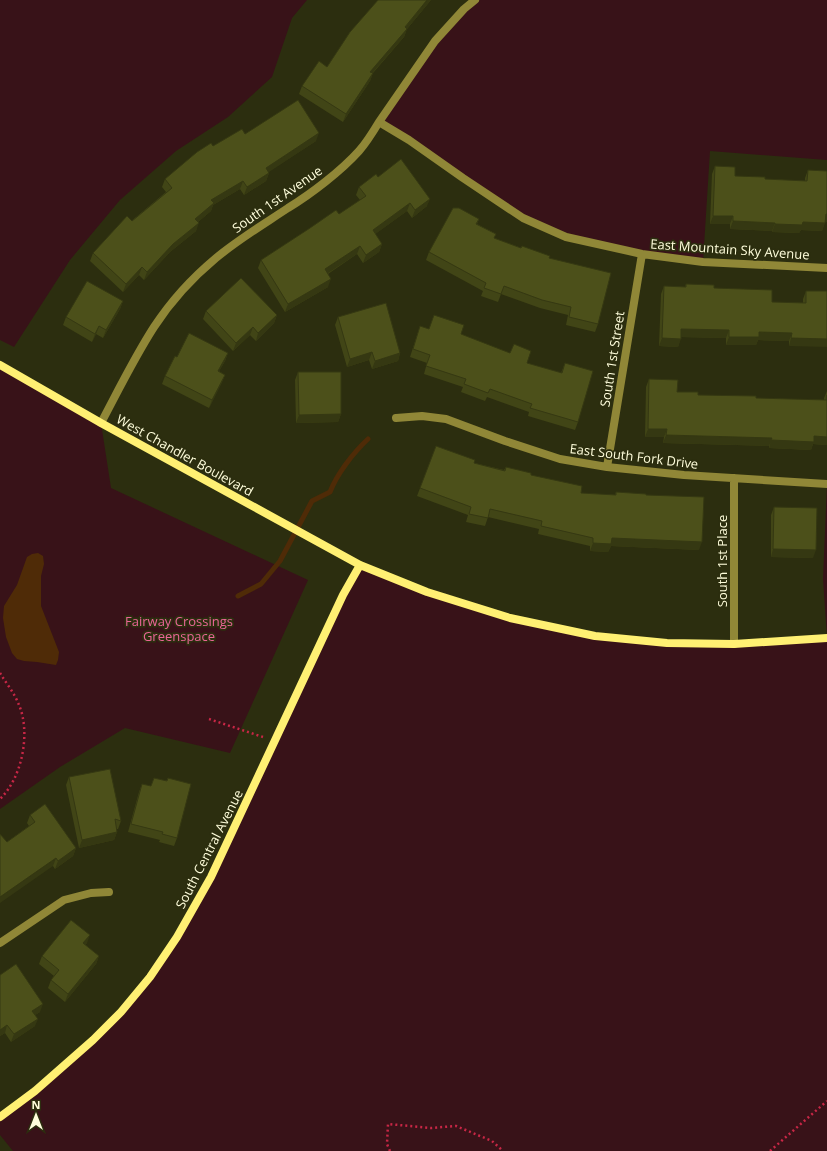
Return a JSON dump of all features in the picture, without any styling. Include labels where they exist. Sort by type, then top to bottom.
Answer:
[{"type":"main road","name":"West Chandler Boulevard","points":[[0,365],[360,565],[427,592],[517,620],[596,636],[667,643],[734,644],[827,638]]},
{"type":"main road","name":"South Central Avenue","points":[[0,1117],[35,1091],[93,1040],[121,1012],[150,978],[177,937],[211,878],[343,595],[360,565]]},
{"type":"street","name":"South 1st Avenue","points":[[101,422],[137,354],[169,305],[194,278],[216,258],[245,236],[290,207],[333,175],[358,152],[372,135],[436,41],[464,9],[475,0]]},
{"type":"street","name":"East Mountain Sky Avenue","points":[[380,122],[409,140],[462,178],[523,218],[566,237],[642,254],[703,262],[827,268]]},
{"type":"street","name":"South 1st Street","points":[[607,467],[642,254]]},
{"type":"street","name":"East South Fork Drive","points":[[396,418],[422,416],[446,419],[505,441],[560,459],[607,467],[661,473],[827,484]]},
{"type":"street","name":"South 1st Place","points":[[734,478],[734,644]]},
{"type":"street","points":[[0,943],[64,900],[91,892],[109,892]]},
{"type":"path","points":[[0,673],[19,706],[24,727],[24,750],[17,773],[5,794],[0,799]]},
{"type":"path","points":[[209,719],[275,741]]},
{"type":"path","points":[[770,1151],[827,1101]]},
{"type":"path","points":[[390,1151],[387,1144],[388,1124],[431,1128],[456,1126],[492,1141],[504,1151]]},
{"type":"green space","points":[[0,0],[307,0],[292,18],[272,77],[228,117],[176,151],[120,200],[70,260],[14,347],[0,340]]},
{"type":"green space","points":[[475,0],[827,0],[827,160],[710,151],[703,262],[605,246],[523,218],[380,122],[436,41]]},
{"type":"green space","name":"Fairway Crossings Greenspace","points":[[0,365],[101,423],[111,488],[308,580],[230,753],[125,728],[60,767],[0,809]]},
{"type":"green space","points":[[827,484],[827,638],[823,579]]},
{"type":"green space","points":[[360,565],[509,618],[595,636],[667,643],[827,638],[827,1151],[13,1151],[0,1135],[0,1117],[93,1040],[150,977],[211,877]]},
{"type":"shaded area","points":[[38,553],[43,556],[44,564],[41,576],[41,606],[59,652],[56,665],[17,659],[12,653],[6,637],[3,618],[4,606],[17,585],[27,557]]},
{"type":"building","points":[[378,0],[427,0],[405,27],[407,29],[370,72],[373,73],[346,114],[302,86],[319,61],[327,67],[350,32]]},
{"type":"building","points":[[298,100],[319,133],[266,168],[269,173],[247,187],[243,181],[211,200],[214,203],[195,219],[199,223],[173,244],[147,272],[142,267],[126,284],[93,253],[127,216],[132,221],[172,188],[165,179],[197,152],[211,143],[213,146],[242,129],[245,134]]},
{"type":"building","points":[[401,159],[430,199],[415,210],[410,203],[373,230],[382,244],[366,255],[360,246],[325,269],[331,279],[288,304],[261,260],[336,210],[339,214],[366,196],[359,187],[376,174],[378,177]]},
{"type":"building","points":[[715,166],[735,167],[735,176],[807,181],[808,170],[827,171],[827,214],[825,223],[803,222],[802,225],[775,224],[733,221],[733,216],[713,216]]},
{"type":"building","points":[[453,208],[459,208],[479,219],[476,224],[496,234],[494,238],[521,248],[522,246],[550,256],[549,258],[611,273],[598,324],[569,317],[571,307],[542,300],[504,286],[501,294],[484,288],[486,283],[429,252]]},
{"type":"building","points":[[241,278],[277,315],[258,333],[253,327],[236,343],[206,311]]},
{"type":"building","points":[[87,281],[123,301],[106,330],[99,326],[95,334],[66,317]]},
{"type":"building","points":[[686,284],[714,285],[714,288],[772,290],[772,302],[806,303],[806,291],[827,291],[827,339],[791,338],[792,333],[759,332],[759,337],[729,337],[729,330],[681,329],[681,339],[662,338],[664,286],[686,287]]},
{"type":"building","points":[[386,303],[400,353],[375,361],[372,352],[350,359],[338,317]]},
{"type":"building","points":[[434,315],[464,325],[461,334],[510,353],[514,344],[531,351],[527,363],[562,373],[565,363],[593,371],[578,422],[530,408],[532,404],[490,389],[488,393],[464,384],[466,379],[426,366],[430,355],[413,349],[420,326],[429,329]]},
{"type":"building","points":[[189,333],[228,353],[218,371],[225,375],[212,400],[165,376],[175,356],[177,357]]},
{"type":"building","points":[[298,372],[341,372],[341,414],[299,415]]},
{"type":"building","points":[[649,379],[678,380],[677,392],[698,392],[698,395],[756,396],[756,398],[827,400],[827,437],[814,436],[814,442],[771,440],[772,438],[666,435],[667,429],[648,429]]},
{"type":"building","points":[[436,446],[475,460],[474,463],[505,471],[506,467],[531,473],[531,475],[582,486],[581,493],[616,495],[616,492],[646,495],[704,497],[702,542],[612,538],[611,544],[593,543],[593,538],[541,526],[542,521],[490,509],[488,518],[469,514],[471,507],[420,488]]},
{"type":"building","points":[[774,507],[817,508],[816,550],[773,549]]},
{"type":"building","points":[[110,769],[121,821],[115,819],[117,832],[82,840],[69,777]]},
{"type":"building","points":[[154,778],[167,781],[168,778],[191,784],[177,838],[162,834],[163,832],[131,824],[142,784],[151,786]]},
{"type":"building","points":[[45,804],[76,848],[58,861],[56,858],[0,897],[0,834],[7,842],[35,822],[30,815]]},
{"type":"building","points":[[71,920],[90,935],[83,943],[99,956],[68,994],[51,980],[59,970],[42,956]]},
{"type":"building","points":[[16,964],[43,1004],[32,1011],[38,1019],[14,1034],[7,1025],[0,1030],[0,975]]},
{"type":"waterway","points":[[238,596],[261,584],[280,561],[312,501],[330,492],[346,464],[368,439]]}]
